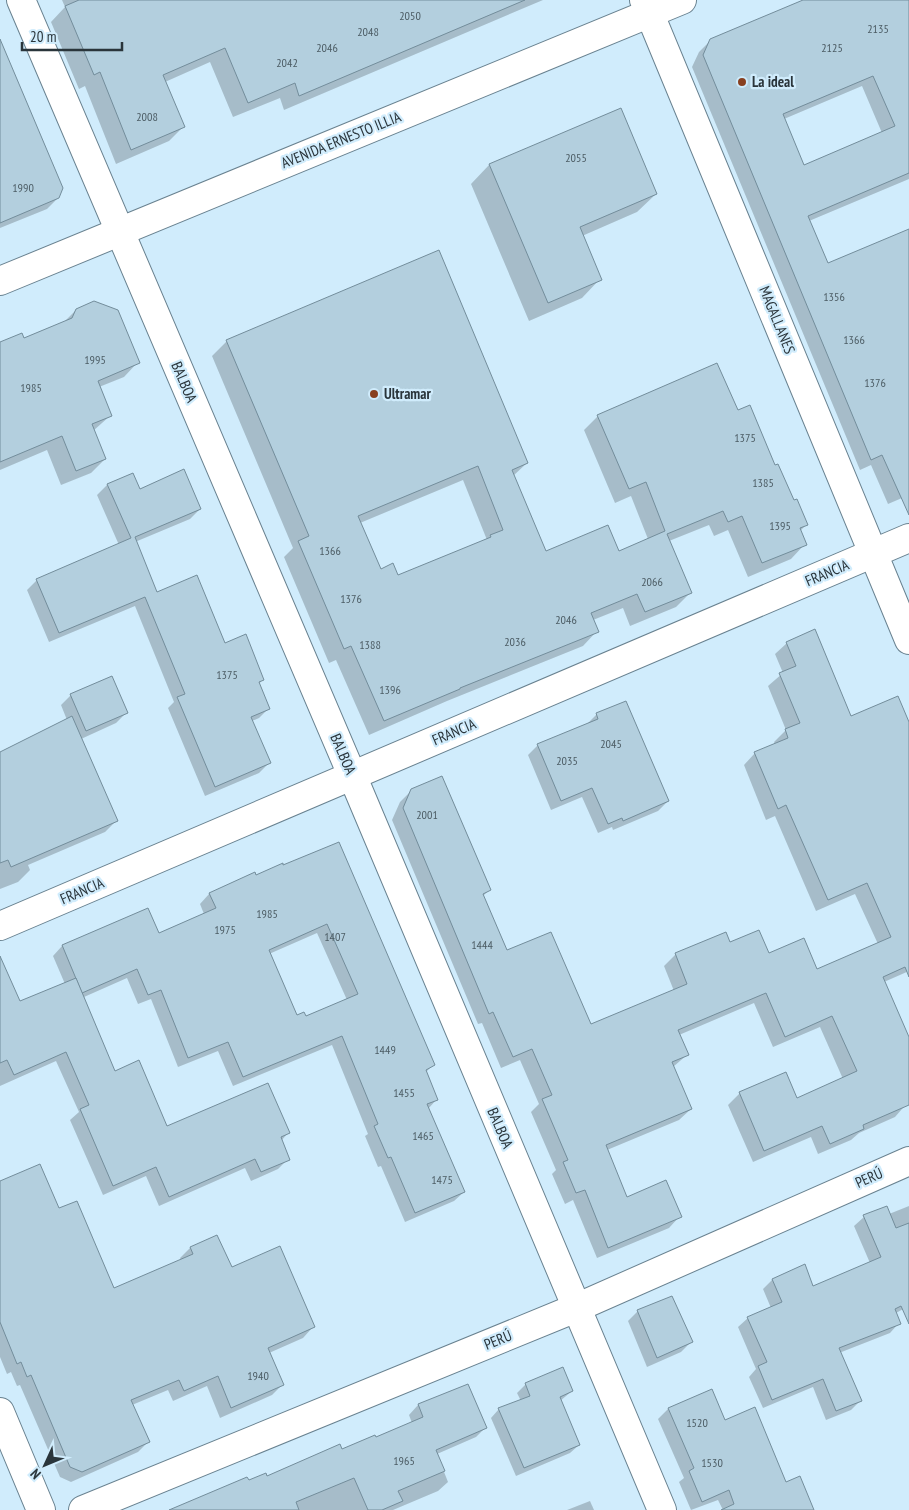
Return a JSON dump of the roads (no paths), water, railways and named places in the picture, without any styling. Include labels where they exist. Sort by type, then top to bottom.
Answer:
[{"type":"street","name":"BALBOA","points":[[21,0],[352,775],[662,1510]]},
{"type":"street","name":"AVENIDA ERNESTO ILLIA","points":[[0,281],[647,7],[682,0]]},
{"type":"street","name":"MAGALLANES","points":[[647,7],[909,640]]},
{"type":"street","name":"FRANCIA","points":[[0,926],[909,538]]},
{"type":"street","name":"PERÚ","points":[[83,1510],[576,1308],[909,1161]]},
{"type":"street","points":[[0,1412],[41,1510]]},
{"type":"place","name":"La ideal","points":[[742,82]]},
{"type":"place","name":"Ultramar","points":[[374,394]]}]
